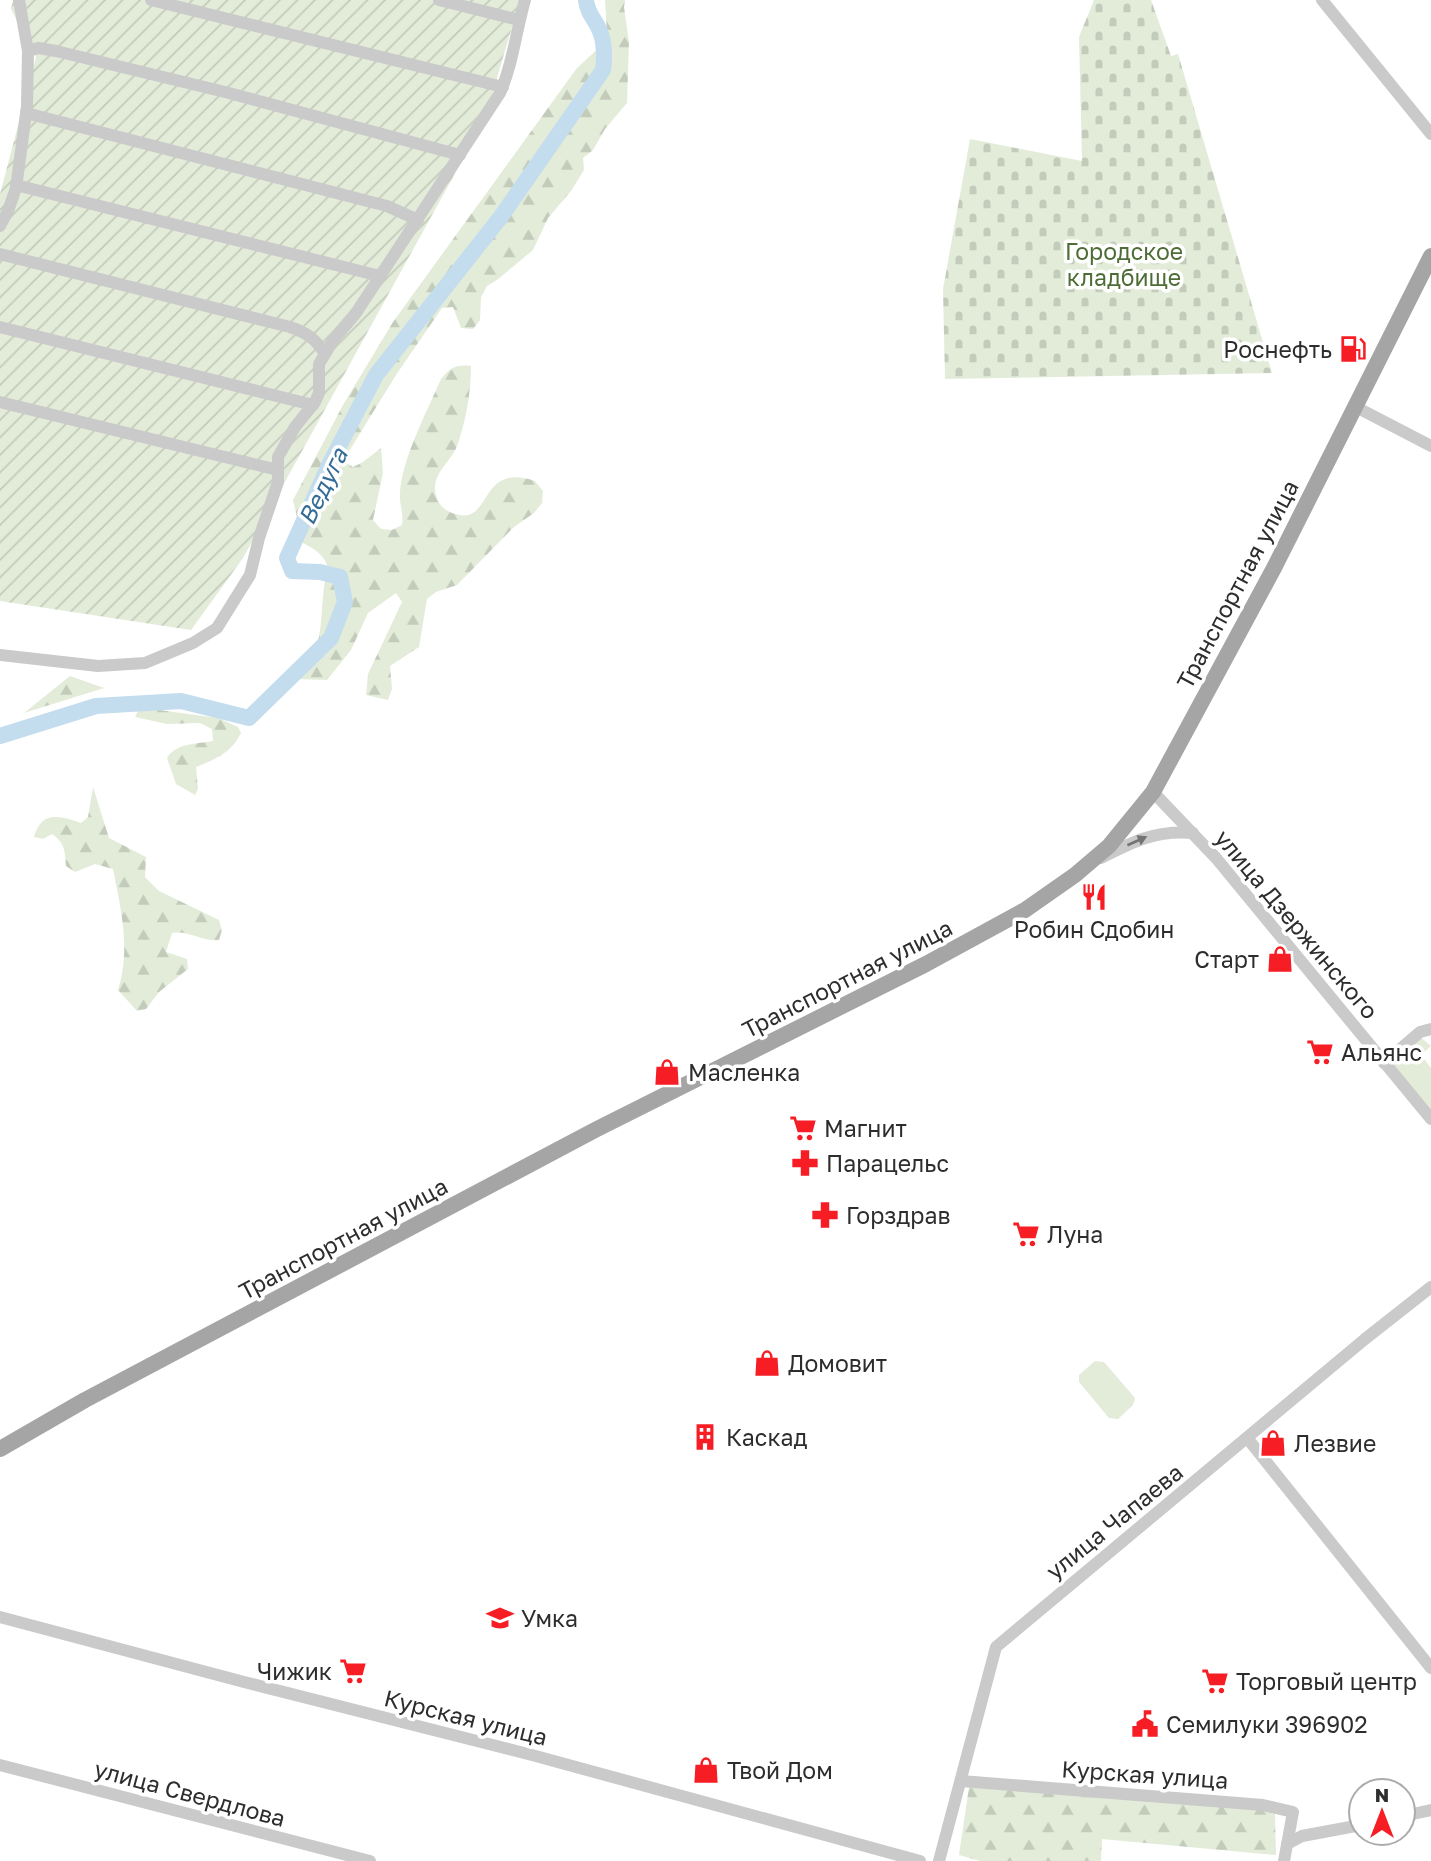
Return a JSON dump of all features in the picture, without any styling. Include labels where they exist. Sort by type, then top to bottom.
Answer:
[{"type":"main road","name":"Транспортная улица","points":[[0,1449],[85,1400],[597,1129],[926,964],[1026,910],[1109,846],[1153,792],[1274,568],[1431,256]]},
{"type":"street","points":[[1,222],[8,211],[16,185],[26,113],[28,51],[19,0]]},
{"type":"street","points":[[151,0],[503,87]]},
{"type":"street","points":[[439,0],[519,20]]},
{"type":"street","points":[[0,655],[98,666],[145,663],[193,643],[217,628],[250,575],[278,482],[278,457],[319,393],[319,364],[418,220],[503,87],[510,68],[525,0]]},
{"type":"street","points":[[1322,0],[1431,134]]},
{"type":"street","points":[[28,51],[38,48],[56,51],[225,92],[460,155]]},
{"type":"street","points":[[26,113],[387,206],[418,220]]},
{"type":"street","points":[[16,185],[380,276]]},
{"type":"street","points":[[0,254],[290,327],[308,334],[317,341],[325,354]]},
{"type":"street","points":[[0,327],[313,405]]},
{"type":"street","points":[[0,402],[278,470]]},
{"type":"street","points":[[1354,406],[1431,446]]},
{"type":"street","name":"улица Дзержинского","points":[[1153,792],[1216,858],[1431,1119]]},
{"type":"street","points":[[1085,866],[1149,836],[1171,831],[1193,833]]},
{"type":"street","points":[[1384,1063],[1420,1032],[1431,1029]]},
{"type":"street","name":"улица Чапаева","points":[[939,1861],[996,1647],[1431,1287]]},
{"type":"street","points":[[1248,1439],[1431,1668]]},
{"type":"street","name":"Курская улица","points":[[0,1617],[257,1686],[532,1755],[920,1861]]},
{"type":"street","name":"улица Свердлова","points":[[0,1765],[370,1861]]},
{"type":"street","name":"Курская улица","points":[[961,1781],[1264,1805],[1293,1812],[1287,1844]]},
{"type":"street","points":[[1284,1861],[1287,1844],[1302,1836],[1347,1828]]},
{"type":"green space","points":[[13,0],[520,0],[485,119],[243,558],[191,630],[0,601],[0,194],[36,57],[11,9]]},
{"type":"green space","points":[[605,0],[625,0],[629,42],[627,103],[605,129],[593,150],[583,158],[584,170],[571,191],[548,218],[533,250],[487,286],[481,297],[480,320],[473,329],[461,328],[453,307],[442,308],[396,375],[343,461],[353,467],[381,448],[383,473],[373,520],[381,529],[392,530],[402,525],[402,480],[423,420],[444,375],[457,366],[471,366],[463,427],[455,451],[436,482],[437,500],[448,511],[465,515],[474,512],[503,480],[516,477],[535,481],[543,491],[542,503],[534,513],[514,527],[457,585],[436,592],[427,599],[419,647],[390,666],[392,689],[388,700],[366,695],[368,674],[402,602],[396,593],[368,613],[351,650],[327,680],[295,679],[311,660],[316,649],[327,568],[320,555],[303,543],[293,500],[343,405],[393,322],[577,68],[602,45],[607,34]]},
{"type":"green space","name":"Городское кладбище","points":[[1094,0],[1151,0],[1171,56],[1178,54],[1272,373],[945,379],[943,289],[970,139],[1082,161],[1079,37]]},
{"type":"green space","points":[[70,676],[104,688],[24,713]]},
{"type":"green space","points":[[152,709],[218,718],[238,727],[241,733],[228,750],[196,767],[198,789],[195,795],[176,784],[167,758],[181,747],[213,741],[212,729],[200,723],[167,724],[135,717],[138,711]]},
{"type":"green space","points":[[93,787],[109,838],[146,857],[145,877],[159,891],[219,920],[222,930],[219,940],[172,933],[166,952],[187,959],[188,969],[159,992],[146,1009],[137,1011],[118,990],[124,945],[122,915],[113,869],[95,864],[75,872],[66,866],[64,848],[56,837],[52,834],[43,839],[34,837],[41,822],[53,817],[81,823],[88,817]]},
{"type":"green space","points":[[1419,1036],[1431,1046],[1421,1055],[1431,1068],[1431,1111],[1394,1066],[1394,1058]]},
{"type":"green space","points":[[1095,1361],[1104,1362],[1135,1398],[1133,1405],[1118,1419],[1109,1418],[1079,1382],[1079,1375]]},
{"type":"green space","points":[[969,1787],[1265,1810],[1275,1814],[1276,1855],[1102,1839],[1101,1861],[980,1861],[959,1855]]},
{"type":"waterway","name":"Ведуга","points":[[0,736],[96,706],[181,701],[249,718],[331,638],[345,602],[340,577],[320,572],[292,571],[287,558],[329,465],[376,375],[500,218],[603,70],[602,36],[586,0]]},
{"type":"place","name":"Роснефть","points":[[1353,349]]},
{"type":"place","name":"Робин Сдобин","points":[[1094,897]]},
{"type":"place","name":"Старт","points":[[1280,959]]},
{"type":"place","name":"Альянс","points":[[1320,1052]]},
{"type":"place","name":"Масленка","points":[[667,1072]]},
{"type":"place","name":"Магнит","points":[[803,1128]]},
{"type":"place","name":"Парацельс","points":[[805,1163]]},
{"type":"place","name":"Горздрав","points":[[825,1215]]},
{"type":"place","name":"Луна","points":[[1026,1234]]},
{"type":"place","name":"Домовит","points":[[767,1363]]},
{"type":"place","name":"Каскад","points":[[705,1437]]},
{"type":"place","name":"Лезвие","points":[[1273,1443]]},
{"type":"place","name":"Умка","points":[[500,1618]]},
{"type":"place","name":"Чижик","points":[[353,1671]]},
{"type":"place","name":"Торговый центр","points":[[1215,1681]]},
{"type":"place","name":"Семилуки 396902","points":[[1145,1724]]},
{"type":"place","name":"Твой Дом","points":[[706,1770]]}]
